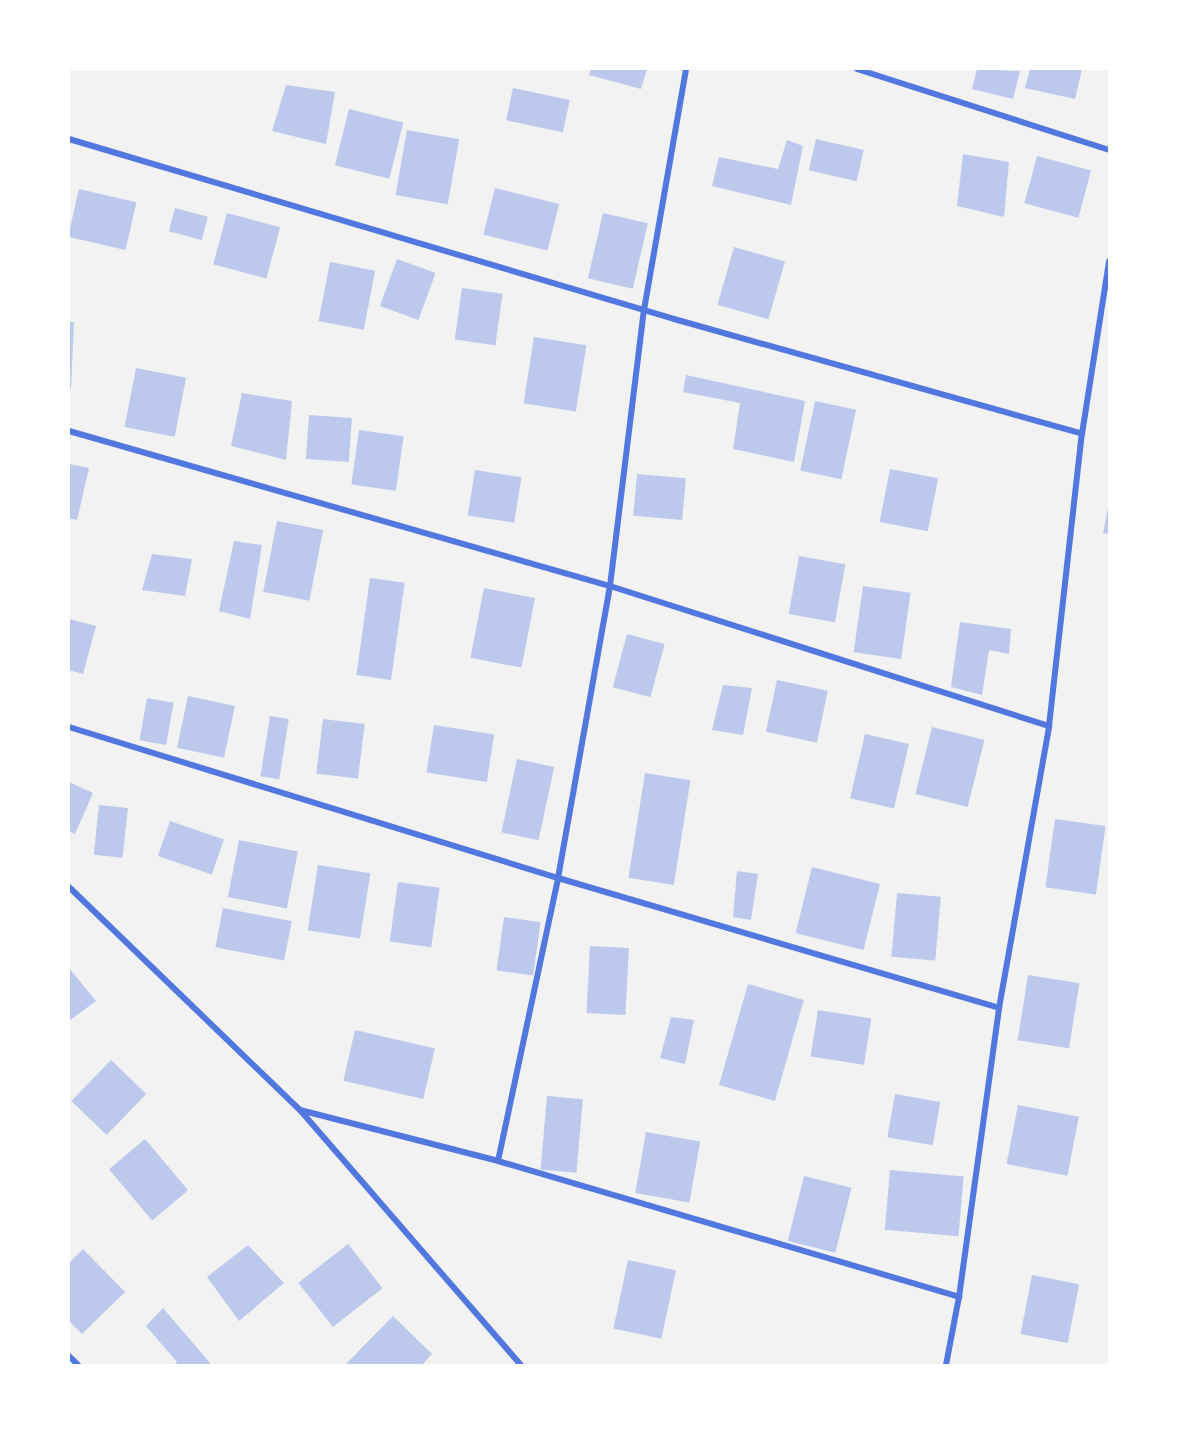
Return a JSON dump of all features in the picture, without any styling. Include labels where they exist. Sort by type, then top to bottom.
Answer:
[{"type":"street","points":[[498,1161],[558,878],[610,586],[644,310],[686,69]]},
{"type":"street","points":[[857,69],[1109,150]]},
{"type":"street","points":[[69,139],[644,310],[1082,434]]},
{"type":"street","points":[[946,1365],[959,1297],[999,1008],[1049,726],[1082,434],[1109,261]]},
{"type":"street","points":[[69,431],[610,586],[1049,726]]},
{"type":"street","points":[[69,727],[558,878],[999,1008]]},
{"type":"street","points":[[69,887],[300,1110],[521,1365]]},
{"type":"street","points":[[300,1110],[498,1161],[959,1297]]},
{"type":"street","points":[[69,1356],[78,1365]]},
{"type":"building","points":[[591,69],[647,69],[641,89],[589,75]]},
{"type":"building","points":[[977,69],[1020,71],[1013,99],[972,89]]},
{"type":"building","points":[[1030,69],[1082,69],[1075,99],[1025,88]]},
{"type":"building","points":[[286,85],[335,92],[326,144],[272,131]]},
{"type":"building","points":[[513,88],[570,100],[563,132],[506,120]]},
{"type":"building","points":[[349,109],[403,123],[389,179],[335,165]]},
{"type":"building","points":[[407,130],[459,139],[448,204],[396,195]]},
{"type":"building","points":[[816,139],[864,150],[857,181],[809,170]]},
{"type":"building","points":[[787,140],[803,146],[791,205],[712,186],[719,157],[778,169]]},
{"type":"building","points":[[963,154],[1009,162],[1004,217],[957,206]]},
{"type":"building","points":[[1037,156],[1091,170],[1078,218],[1024,203]]},
{"type":"building","points":[[495,188],[559,204],[547,251],[483,235]]},
{"type":"building","points":[[79,189],[136,202],[125,250],[69,237]]},
{"type":"building","points":[[175,208],[208,217],[202,240],[169,231]]},
{"type":"building","points":[[227,213],[280,227],[266,278],[213,264]]},
{"type":"building","points":[[603,213],[648,223],[633,289],[588,278]]},
{"type":"building","points":[[734,247],[785,262],[768,319],[717,305]]},
{"type":"building","points":[[397,259],[436,273],[418,320],[380,306]]},
{"type":"building","points":[[330,262],[375,271],[364,330],[319,321]]},
{"type":"building","points":[[462,288],[503,294],[495,345],[455,339]]},
{"type":"building","points":[[69,322],[74,322],[71,388],[69,388]]},
{"type":"building","points":[[534,337],[586,345],[576,411],[524,403]]},
{"type":"building","points":[[136,368],[186,378],[175,437],[125,427]]},
{"type":"building","points":[[686,375],[805,401],[794,462],[733,449],[740,403],[683,392]]},
{"type":"building","points":[[242,393],[292,401],[286,460],[231,446]]},
{"type":"building","points":[[815,401],[856,410],[841,479],[800,470]]},
{"type":"building","points":[[309,415],[352,418],[349,462],[306,459]]},
{"type":"building","points":[[359,430],[404,436],[396,491],[351,484]]},
{"type":"building","points":[[69,464],[89,468],[77,520],[69,518]]},
{"type":"building","points":[[890,469],[938,478],[928,531],[880,522]]},
{"type":"building","points":[[475,470],[521,477],[514,523],[468,515]]},
{"type":"building","points":[[637,474],[686,478],[682,520],[633,516]]},
{"type":"building","points":[[1109,508],[1109,534],[1103,533]]},
{"type":"building","points":[[277,521],[323,530],[309,601],[263,592]]},
{"type":"building","points":[[234,541],[262,545],[250,619],[219,611]]},
{"type":"building","points":[[152,554],[192,559],[185,596],[142,590]]},
{"type":"building","points":[[799,556],[845,564],[835,622],[789,614]]},
{"type":"building","points":[[370,578],[405,583],[391,680],[356,675]]},
{"type":"building","points":[[863,586],[911,593],[901,659],[854,652]]},
{"type":"building","points":[[484,588],[535,598],[521,668],[470,658]]},
{"type":"building","points":[[69,619],[96,626],[83,674],[69,670]]},
{"type":"building","points":[[960,622],[1011,629],[1009,654],[989,650],[982,695],[951,687]]},
{"type":"building","points":[[627,634],[665,644],[650,697],[613,687]]},
{"type":"building","points":[[777,680],[828,691],[817,743],[766,732]]},
{"type":"building","points":[[723,685],[752,688],[743,735],[712,730]]},
{"type":"building","points":[[188,696],[235,706],[224,758],[177,748]]},
{"type":"building","points":[[147,698],[174,703],[166,745],[140,740]]},
{"type":"building","points":[[270,716],[289,719],[279,779],[260,776]]},
{"type":"building","points":[[323,719],[365,724],[358,779],[316,774]]},
{"type":"building","points":[[434,725],[494,735],[487,782],[426,772]]},
{"type":"building","points":[[932,727],[984,740],[968,807],[915,794]]},
{"type":"building","points":[[865,734],[909,744],[894,808],[850,798]]},
{"type":"building","points":[[517,759],[554,767],[539,840],[501,832]]},
{"type":"building","points":[[645,773],[690,780],[674,885],[628,878]]},
{"type":"building","points":[[69,782],[93,793],[75,834],[69,831]]},
{"type":"building","points":[[99,805],[128,808],[123,858],[94,855]]},
{"type":"building","points":[[1055,819],[1106,826],[1096,894],[1045,887]]},
{"type":"building","points":[[170,821],[224,840],[212,875],[158,856]]},
{"type":"building","points":[[239,840],[298,851],[287,908],[228,897]]},
{"type":"building","points":[[318,865],[370,873],[360,938],[308,930]]},
{"type":"building","points":[[812,867],[880,884],[863,950],[796,933]]},
{"type":"building","points":[[737,871],[758,874],[751,920],[733,917]]},
{"type":"building","points":[[398,882],[440,888],[431,947],[390,941]]},
{"type":"building","points":[[897,893],[941,897],[935,961],[891,957]]},
{"type":"building","points":[[223,908],[292,921],[284,961],[215,947]]},
{"type":"building","points":[[504,917],[541,922],[533,976],[496,970]]},
{"type":"building","points":[[590,946],[629,948],[625,1015],[586,1013]]},
{"type":"building","points":[[69,968],[96,1001],[69,1021]]},
{"type":"building","points":[[1028,975],[1079,983],[1069,1048],[1018,1040]]},
{"type":"building","points":[[748,984],[804,1000],[775,1101],[719,1085]]},
{"type":"building","points":[[818,1010],[871,1018],[864,1065],[811,1056]]},
{"type":"building","points":[[671,1017],[694,1020],[685,1064],[660,1058]]},
{"type":"building","points":[[355,1030],[435,1048],[423,1099],[343,1081]]},
{"type":"building","points":[[111,1060],[146,1094],[107,1135],[71,1101]]},
{"type":"building","points":[[895,1094],[940,1102],[933,1145],[887,1137]]},
{"type":"building","points":[[547,1096],[583,1099],[576,1173],[541,1170]]},
{"type":"building","points":[[1018,1105],[1079,1117],[1067,1176],[1007,1164]]},
{"type":"building","points":[[646,1132],[700,1142],[689,1203],[635,1193]]},
{"type":"building","points":[[145,1139],[188,1190],[152,1221],[109,1169]]},
{"type":"building","points":[[890,1170],[964,1176],[958,1236],[885,1230]]},
{"type":"building","points":[[804,1176],[852,1188],[835,1253],[788,1241]]},
{"type":"building","points":[[348,1244],[382,1288],[333,1327],[298,1283]]},
{"type":"building","points":[[248,1245],[284,1283],[239,1321],[207,1277]]},
{"type":"building","points":[[83,1249],[125,1292],[82,1334],[69,1321],[69,1263]]},
{"type":"building","points":[[628,1260],[676,1270],[661,1339],[613,1328]]},
{"type":"building","points":[[1032,1275],[1079,1284],[1068,1343],[1021,1334]]},
{"type":"building","points":[[163,1308],[210,1363],[208,1365],[174,1365],[177,1362],[146,1326]]},
{"type":"building","points":[[393,1316],[432,1354],[422,1365],[345,1365]]}]
